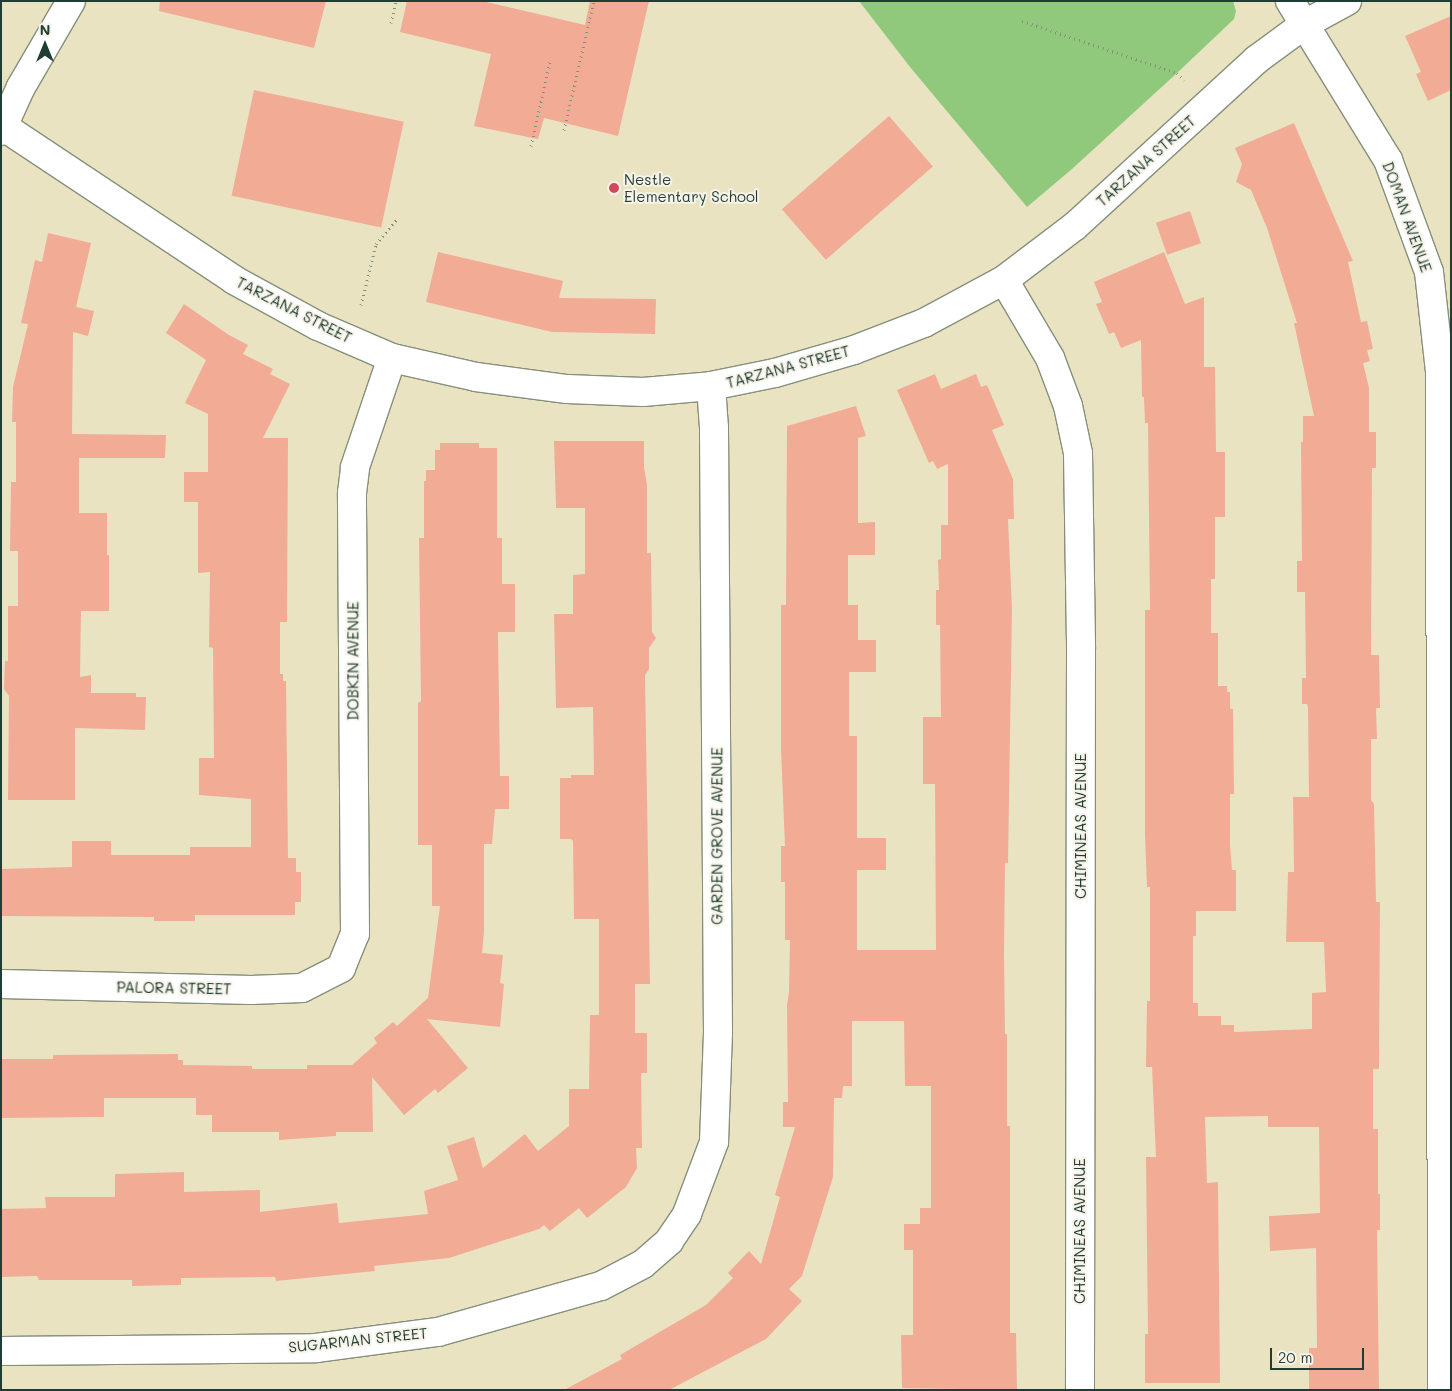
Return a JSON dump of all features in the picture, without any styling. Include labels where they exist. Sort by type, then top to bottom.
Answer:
[{"type":"street","points":[[2,127],[21,87],[71,1]]},
{"type":"street","name":"DOMAN AVENUE","points":[[1290,1],[1306,24],[1388,160],[1429,272],[1440,372],[1442,1390]]},
{"type":"street","name":"TARZANA STREET","points":[[2,127],[234,280],[318,326],[392,358],[476,378],[567,390],[643,392],[711,386],[775,373],[854,350],[924,323],[1004,280],[1075,226],[1256,60],[1306,24],[1347,1]]},
{"type":"street","name":"CHIMINEAS AVENUE","points":[[1004,280],[1050,358],[1068,406],[1078,453],[1081,649],[1080,1390]]},
{"type":"street","name":"DOBKIN AVENUE","points":[[341,968],[355,934],[352,493],[355,467],[392,358]]},
{"type":"street","name":"GARDEN GROVE AVENUE","points":[[643,1264],[669,1241],[687,1214],[714,1142],[718,1033],[714,438],[711,386]]},
{"type":"street","name":"PALORA STREET","points":[[1,984],[251,990],[302,988],[341,968]]},
{"type":"street","name":"SUGARMAN STREET","points":[[1,1351],[316,1348],[438,1332],[601,1286],[643,1264]]},
{"type":"path","points":[[390,23],[396,1]]},
{"type":"path","points":[[564,130],[594,1]]},
{"type":"path","points":[[1022,21],[1177,73],[1184,80]]},
{"type":"path","points":[[531,146],[550,61]]},
{"type":"path","points":[[361,306],[376,244],[398,219]]},
{"type":"green space","points":[[859,1],[1233,1],[1236,11],[1234,19],[1177,73],[1072,169],[1027,207],[910,67]]},
{"type":"building","points":[[160,1],[326,1],[314,48],[159,11]]},
{"type":"building","points":[[407,1],[482,1],[585,25],[590,1],[649,1],[618,136],[544,118],[538,139],[474,126],[491,54],[400,32]]},
{"type":"building","points":[[1451,16],[1451,90],[1428,101],[1416,74],[1421,72],[1405,36]]},
{"type":"building","points":[[254,90],[404,122],[381,227],[232,196]]},
{"type":"building","points":[[889,116],[933,167],[826,260],[782,209]]},
{"type":"building","points":[[1294,123],[1353,261],[1348,262],[1361,322],[1367,321],[1373,349],[1367,350],[1370,361],[1363,363],[1369,388],[1369,432],[1376,432],[1376,468],[1372,468],[1371,655],[1379,655],[1380,708],[1376,708],[1377,739],[1371,739],[1371,800],[1374,804],[1376,902],[1380,902],[1379,1069],[1373,1069],[1373,1129],[1378,1129],[1378,1194],[1380,1194],[1380,1230],[1377,1230],[1379,1390],[1309,1390],[1309,1348],[1317,1348],[1316,1248],[1270,1251],[1269,1216],[1320,1213],[1319,1127],[1268,1127],[1268,1116],[1205,1117],[1207,1183],[1218,1182],[1220,1383],[1145,1383],[1145,1334],[1148,1334],[1146,1157],[1156,1157],[1152,1067],[1146,1067],[1147,1001],[1150,1001],[1150,887],[1147,887],[1145,835],[1145,610],[1150,610],[1148,423],[1145,423],[1144,397],[1142,397],[1141,340],[1121,348],[1114,332],[1109,334],[1096,304],[1102,302],[1094,282],[1164,252],[1185,304],[1204,297],[1204,367],[1215,367],[1216,452],[1225,452],[1225,517],[1215,517],[1215,579],[1211,579],[1211,633],[1218,633],[1218,686],[1227,686],[1227,692],[1230,692],[1230,709],[1233,709],[1234,794],[1230,794],[1230,845],[1232,870],[1236,870],[1236,911],[1196,911],[1196,936],[1193,936],[1193,1003],[1198,1003],[1198,1016],[1221,1016],[1221,1025],[1234,1025],[1234,1032],[1312,1029],[1312,993],[1326,992],[1324,942],[1286,942],[1288,872],[1294,872],[1293,797],[1309,797],[1308,707],[1307,704],[1302,704],[1302,678],[1306,678],[1305,592],[1297,592],[1297,561],[1302,561],[1301,442],[1303,442],[1303,416],[1314,416],[1294,323],[1297,323],[1267,228],[1251,190],[1236,182],[1242,164],[1235,148]]},
{"type":"building","points":[[1190,211],[1201,243],[1167,255],[1156,223]]},
{"type":"building","points":[[48,233],[91,243],[76,307],[94,311],[88,336],[73,332],[72,434],[166,435],[165,458],[79,458],[79,513],[107,513],[107,555],[109,555],[109,611],[81,611],[80,677],[91,675],[91,693],[136,693],[136,697],[146,697],[145,730],[75,728],[75,800],[8,800],[9,696],[4,689],[5,661],[8,661],[8,606],[18,606],[18,551],[10,551],[11,482],[16,482],[16,422],[12,422],[13,387],[28,324],[21,323],[35,260],[42,262]]},
{"type":"building","points":[[438,252],[563,281],[559,298],[656,299],[655,334],[552,332],[426,302]]},
{"type":"building","points":[[184,304],[229,335],[248,345],[243,354],[273,369],[270,374],[290,384],[263,438],[288,438],[287,622],[280,622],[280,674],[283,674],[283,681],[286,681],[288,858],[296,858],[296,872],[301,872],[301,902],[295,902],[295,915],[195,915],[195,921],[154,921],[154,917],[1,916],[1,869],[72,867],[72,841],[111,841],[111,855],[190,855],[190,847],[251,847],[251,799],[199,795],[199,758],[214,758],[213,648],[209,647],[210,572],[198,573],[198,502],[184,502],[184,472],[208,472],[208,414],[185,403],[206,360],[166,333]]},
{"type":"building","points":[[935,374],[941,389],[976,374],[981,387],[987,385],[1004,425],[992,430],[1013,479],[1014,519],[1008,519],[1012,609],[1008,863],[1005,863],[1004,953],[1005,1034],[1007,1034],[1007,1126],[1010,1126],[1010,1333],[1016,1333],[1017,1390],[902,1388],[901,1335],[913,1335],[913,1250],[904,1250],[904,1224],[920,1224],[920,1208],[931,1208],[931,1086],[905,1086],[904,1021],[852,1021],[852,1086],[843,1086],[842,1098],[834,1098],[833,1177],[802,1276],[789,1289],[802,1301],[766,1339],[669,1390],[564,1390],[622,1359],[620,1355],[706,1305],[733,1278],[728,1273],[749,1251],[761,1264],[780,1197],[775,1195],[795,1127],[783,1127],[783,1102],[788,1102],[787,1005],[790,940],[785,940],[785,882],[781,882],[781,846],[785,846],[781,749],[781,605],[786,605],[787,426],[856,406],[866,436],[858,438],[858,523],[875,522],[875,555],[848,555],[848,605],[858,605],[858,640],[876,640],[876,672],[849,672],[849,736],[857,736],[857,838],[886,838],[886,870],[857,870],[857,950],[936,950],[935,784],[923,784],[923,717],[941,717],[940,625],[936,625],[936,590],[939,590],[938,560],[941,559],[941,525],[948,525],[948,464],[937,469],[933,461],[929,463],[897,390]]},
{"type":"building","points":[[554,441],[644,441],[644,467],[647,485],[647,553],[651,553],[652,632],[656,638],[649,648],[649,669],[645,675],[650,984],[635,984],[635,1033],[647,1033],[647,1073],[641,1073],[642,1148],[636,1148],[637,1168],[626,1187],[587,1218],[579,1208],[550,1231],[544,1225],[539,1229],[449,1258],[374,1266],[375,1271],[276,1281],[275,1277],[181,1278],[181,1285],[132,1286],[132,1280],[39,1280],[37,1276],[1,1277],[1,1209],[46,1208],[45,1197],[115,1197],[115,1174],[184,1172],[184,1192],[260,1190],[260,1212],[337,1203],[339,1223],[428,1214],[424,1191],[458,1180],[447,1146],[474,1137],[483,1168],[525,1134],[538,1151],[569,1126],[569,1089],[589,1089],[590,1015],[599,1015],[599,919],[574,919],[573,841],[571,839],[560,839],[560,778],[571,778],[571,775],[594,775],[593,707],[556,708],[554,614],[573,614],[573,575],[585,574],[585,508],[556,508]]},
{"type":"building","points":[[440,443],[479,443],[479,448],[497,448],[497,538],[502,538],[502,584],[515,584],[515,632],[498,632],[500,776],[509,776],[509,809],[495,809],[492,844],[484,844],[484,932],[482,953],[503,955],[500,983],[504,984],[500,1027],[427,1019],[468,1068],[438,1093],[435,1089],[404,1115],[372,1077],[373,1132],[336,1132],[336,1136],[279,1140],[279,1132],[212,1132],[212,1115],[196,1115],[196,1098],[104,1098],[104,1117],[1,1118],[1,1059],[53,1059],[53,1055],[178,1054],[178,1060],[183,1060],[183,1065],[252,1066],[252,1069],[307,1069],[307,1065],[352,1065],[377,1043],[374,1038],[393,1022],[397,1026],[428,998],[440,906],[432,906],[432,845],[418,845],[418,703],[421,701],[419,538],[424,538],[424,481],[426,481],[426,470],[435,470],[435,450],[440,450]]},
{"type":"place","name":"Nestle Elementary School","points":[[614,188]]}]
